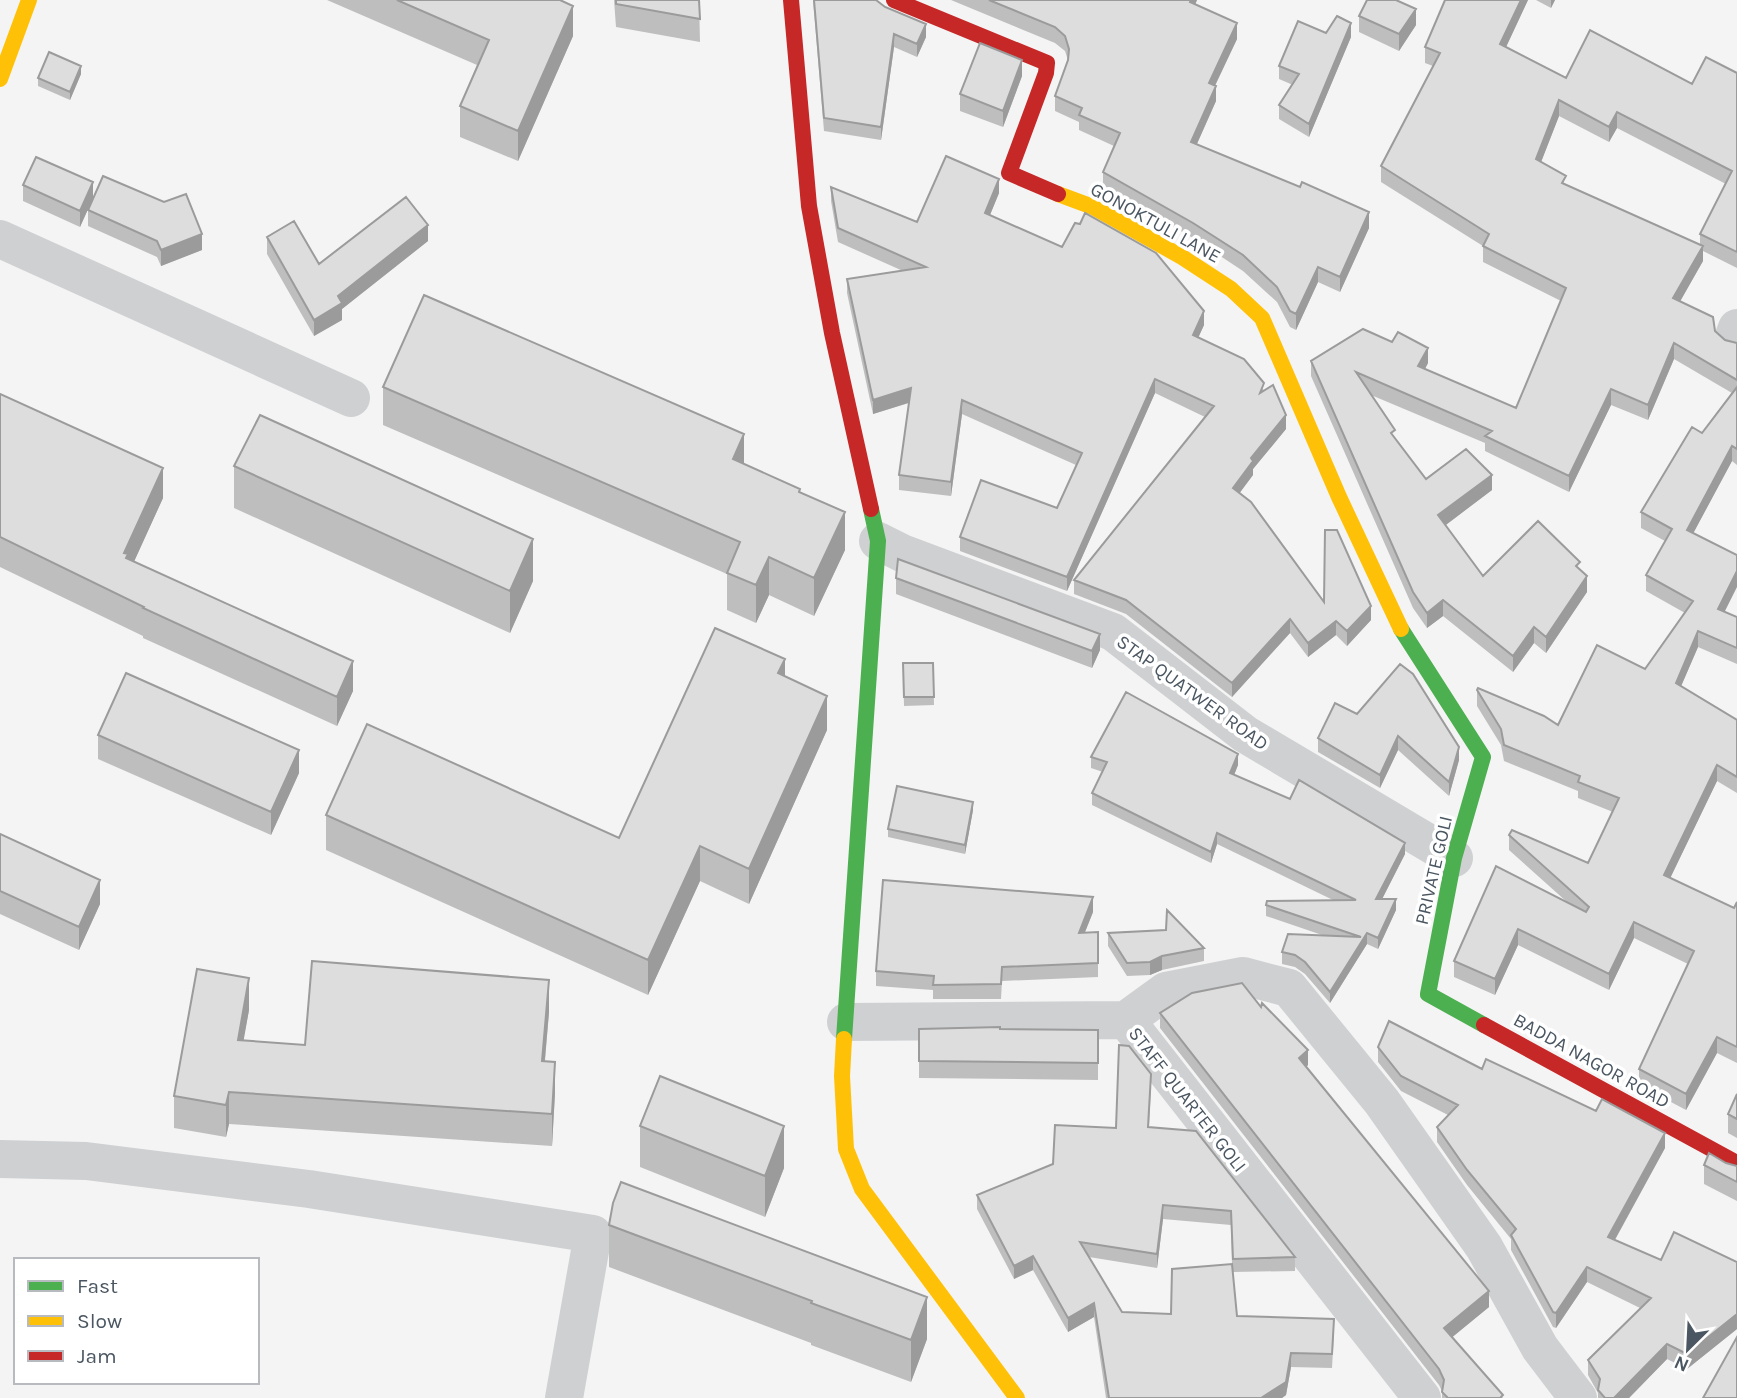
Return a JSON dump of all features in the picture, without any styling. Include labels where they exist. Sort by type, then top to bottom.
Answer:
[{"type":"street","points":[[0,79],[29,0]]},
{"type":"street","points":[[791,0],[809,206],[832,333],[878,541],[842,1076],[846,1149],[862,1189],[1017,1398]]},
{"type":"street","name":"GONOKTULI LANE","points":[[894,0],[1048,64],[1009,173],[1093,207],[1182,257],[1231,289],[1262,318],[1394,618],[1483,757]]},
{"type":"street","points":[[0,239],[351,398]]},
{"type":"street","points":[[1737,328],[1734,336],[1737,338]]},
{"type":"street","name":"STAP QUATWER ROAD","points":[[878,541],[902,553],[1113,632],[1245,734],[1454,858]]},
{"type":"street","name":"PRIVATE GOLI","points":[[1428,994],[1454,858],[1483,757]]},
{"type":"street","points":[[1126,1020],[1166,990],[1243,976],[1289,988],[1382,1102],[1476,1236],[1540,1348],[1578,1398]]},
{"type":"street","name":"BADDA NAGOR ROAD","points":[[1428,994],[1737,1163]]},
{"type":"street","name":"STAFF QUARTER GOLI","points":[[846,1022],[1126,1020],[1422,1398]]},
{"type":"street","points":[[0,1159],[86,1161],[310,1189],[593,1234],[564,1398]]},
{"type":"building","points":[[397,0],[560,0],[573,6],[518,131],[460,106],[489,40]]},
{"type":"building","points":[[616,0],[699,0],[700,19],[616,4]]},
{"type":"building","points":[[814,0],[876,0],[885,7],[926,24],[917,44],[894,34],[881,127],[824,118]]},
{"type":"building","points":[[989,0],[1191,0],[1190,2],[1237,23],[1209,83],[1216,86],[1191,142],[1300,187],[1302,182],[1369,212],[1340,277],[1318,267],[1296,314],[1290,311],[1277,287],[1243,255],[1103,172],[1120,133],[1079,115],[1082,108],[1055,96],[1068,60],[1069,49],[1065,36],[1055,27]]},
{"type":"building","points":[[1367,0],[1396,0],[1416,9],[1399,34],[1359,16]]},
{"type":"building","points":[[1445,0],[1521,0],[1500,44],[1566,78],[1590,30],[1692,84],[1706,57],[1737,73],[1737,252],[1700,234],[1732,171],[1617,112],[1609,127],[1559,100],[1536,159],[1566,176],[1562,183],[1703,246],[1673,298],[1713,317],[1715,331],[1725,340],[1737,343],[1737,380],[1674,343],[1648,405],[1611,389],[1569,476],[1485,436],[1492,431],[1356,372],[1395,430],[1391,433],[1426,479],[1466,449],[1492,475],[1438,515],[1483,576],[1538,521],[1580,562],[1576,566],[1587,576],[1546,637],[1534,627],[1513,656],[1443,600],[1427,613],[1413,592],[1311,361],[1363,329],[1392,342],[1398,332],[1428,348],[1418,366],[1516,408],[1566,288],[1483,246],[1489,234],[1381,166],[1440,53],[1425,47]]},
{"type":"building","points":[[1337,16],[1351,23],[1309,124],[1279,105],[1299,74],[1279,66],[1298,21],[1326,33]]},
{"type":"building","points":[[980,43],[1022,60],[1003,111],[960,94]]},
{"type":"building","points":[[49,52],[81,66],[70,92],[38,78]]},
{"type":"building","points":[[946,156],[999,179],[985,213],[1062,247],[1075,223],[1080,224],[1085,213],[1156,253],[1204,311],[1193,335],[1244,359],[1264,383],[1260,393],[1273,385],[1286,415],[1251,458],[1253,461],[1233,488],[1251,502],[1324,602],[1325,530],[1337,530],[1371,606],[1347,631],[1336,621],[1308,643],[1290,619],[1232,683],[1126,600],[1074,580],[1214,406],[1155,379],[1067,577],[960,537],[981,480],[1057,508],[1082,453],[962,400],[951,482],[899,475],[911,388],[873,400],[847,279],[926,267],[838,228],[831,187],[917,222]]},
{"type":"building","points":[[36,157],[93,182],[80,211],[23,185]]},
{"type":"building","points":[[103,176],[164,202],[186,194],[202,234],[161,250],[157,241],[88,210]]},
{"type":"building","points":[[406,197],[428,225],[338,296],[342,303],[314,320],[267,237],[294,221],[319,264]]},
{"type":"building","points":[[424,295],[744,434],[733,459],[845,512],[814,578],[769,557],[756,585],[727,573],[740,542],[383,387]]},
{"type":"building","points":[[1737,387],[1737,449],[1732,446],[1687,530],[1737,555],[1737,571],[1718,609],[1737,617],[1737,648],[1698,631],[1676,683],[1737,720],[1737,777],[1717,765],[1664,875],[1734,908],[1737,902],[1737,1047],[1717,1037],[1686,1094],[1639,1069],[1694,951],[1634,922],[1609,974],[1518,929],[1495,979],[1454,961],[1496,866],[1586,912],[1589,907],[1509,835],[1512,830],[1588,863],[1619,798],[1578,782],[1580,776],[1504,745],[1501,729],[1477,690],[1478,688],[1544,716],[1558,725],[1597,645],[1645,669],[1693,601],[1646,575],[1672,529],[1641,512],[1692,427],[1702,433]]},
{"type":"building","points":[[0,394],[163,468],[124,553],[128,554],[126,558],[353,661],[337,697],[143,608],[0,537]]},
{"type":"building","points":[[260,415],[533,539],[510,591],[234,466]]},
{"type":"building","points":[[898,559],[1100,634],[1092,651],[896,578]]},
{"type":"building","points":[[715,628],[785,659],[778,673],[827,696],[749,869],[700,846],[648,960],[326,815],[367,724],[619,838]]},
{"type":"building","points":[[903,663],[933,663],[934,697],[904,697]]},
{"type":"building","points":[[1400,664],[1413,674],[1459,747],[1449,782],[1398,736],[1380,775],[1318,738],[1335,703],[1357,714]]},
{"type":"building","points":[[126,673],[299,750],[271,812],[98,735]]},
{"type":"building","points":[[1126,692],[1238,754],[1230,773],[1290,799],[1299,780],[1405,843],[1376,899],[1396,899],[1378,938],[1367,933],[1330,992],[1305,962],[1295,955],[1282,952],[1288,934],[1361,937],[1266,905],[1267,901],[1356,900],[1217,833],[1211,852],[1092,793],[1107,762],[1091,757]]},
{"type":"building","points":[[897,786],[973,802],[965,845],[888,829]]},
{"type":"building","points":[[0,834],[100,880],[79,927],[0,891]]},
{"type":"building","points":[[883,880],[1093,897],[1079,933],[1098,932],[1098,963],[1002,967],[1001,984],[933,985],[934,976],[876,971]]},
{"type":"building","points":[[1167,910],[1204,948],[1162,956],[1150,962],[1127,963],[1108,933],[1166,930]]},
{"type":"building","points":[[312,961],[549,980],[542,1061],[555,1062],[552,1114],[229,1092],[226,1105],[174,1096],[197,969],[249,978],[238,1040],[305,1045]]},
{"type":"building","points":[[1242,983],[1261,1007],[1262,1003],[1308,1050],[1299,1058],[1489,1291],[1444,1328],[1503,1395],[1500,1398],[1448,1398],[1442,1392],[1444,1380],[1439,1369],[1160,1013],[1192,993]]},
{"type":"building","points":[[1389,1021],[1482,1069],[1486,1059],[1596,1111],[1602,1099],[1665,1133],[1608,1237],[1661,1260],[1674,1232],[1737,1262],[1737,1314],[1687,1354],[1667,1344],[1614,1398],[1605,1398],[1598,1390],[1600,1379],[1588,1360],[1651,1298],[1587,1267],[1556,1313],[1553,1312],[1511,1235],[1516,1229],[1467,1170],[1437,1127],[1458,1105],[1401,1076],[1378,1047]]},
{"type":"building","points":[[1000,1027],[1098,1030],[1098,1063],[919,1061],[919,1029]]},
{"type":"building","points":[[1119,1045],[1129,1046],[1151,1074],[1148,1127],[1196,1131],[1295,1257],[1233,1259],[1231,1211],[1163,1205],[1157,1254],[1080,1242],[1122,1312],[1171,1314],[1172,1269],[1232,1264],[1237,1316],[1334,1319],[1332,1354],[1291,1353],[1286,1382],[1261,1398],[1109,1398],[1094,1303],[1068,1318],[1033,1256],[1014,1266],[977,1195],[1053,1164],[1055,1125],[1116,1128]]},
{"type":"building","points":[[660,1076],[784,1126],[765,1176],[640,1126]]},
{"type":"building","points":[[1737,1094],[1737,1119],[1728,1114]]},
{"type":"building","points":[[1709,1153],[1737,1166],[1737,1182],[1704,1165]]},
{"type":"building","points":[[621,1182],[927,1297],[911,1340],[609,1225]]},
{"type":"building","points":[[1737,1337],[1737,1398],[1703,1398]]},
{"type":"traffic: fast","points":[[844,1039],[878,541],[871,509]]},
{"type":"traffic: fast","points":[[1401,629],[1483,757],[1454,858],[1428,994],[1484,1025]]},
{"type":"traffic: slow","points":[[0,79],[29,0]]},
{"type":"traffic: slow","points":[[1058,194],[1093,207],[1182,257],[1231,289],[1262,318],[1339,497],[1401,629]]},
{"type":"traffic: slow","points":[[844,1039],[842,1076],[846,1149],[862,1189],[1017,1398]]},
{"type":"traffic: jam","points":[[791,0],[809,206],[832,333],[871,509]]},
{"type":"traffic: jam","points":[[894,0],[1047,63],[1046,73],[1009,173],[1058,194]]},
{"type":"traffic: jam","points":[[1484,1025],[1737,1163]]}]
